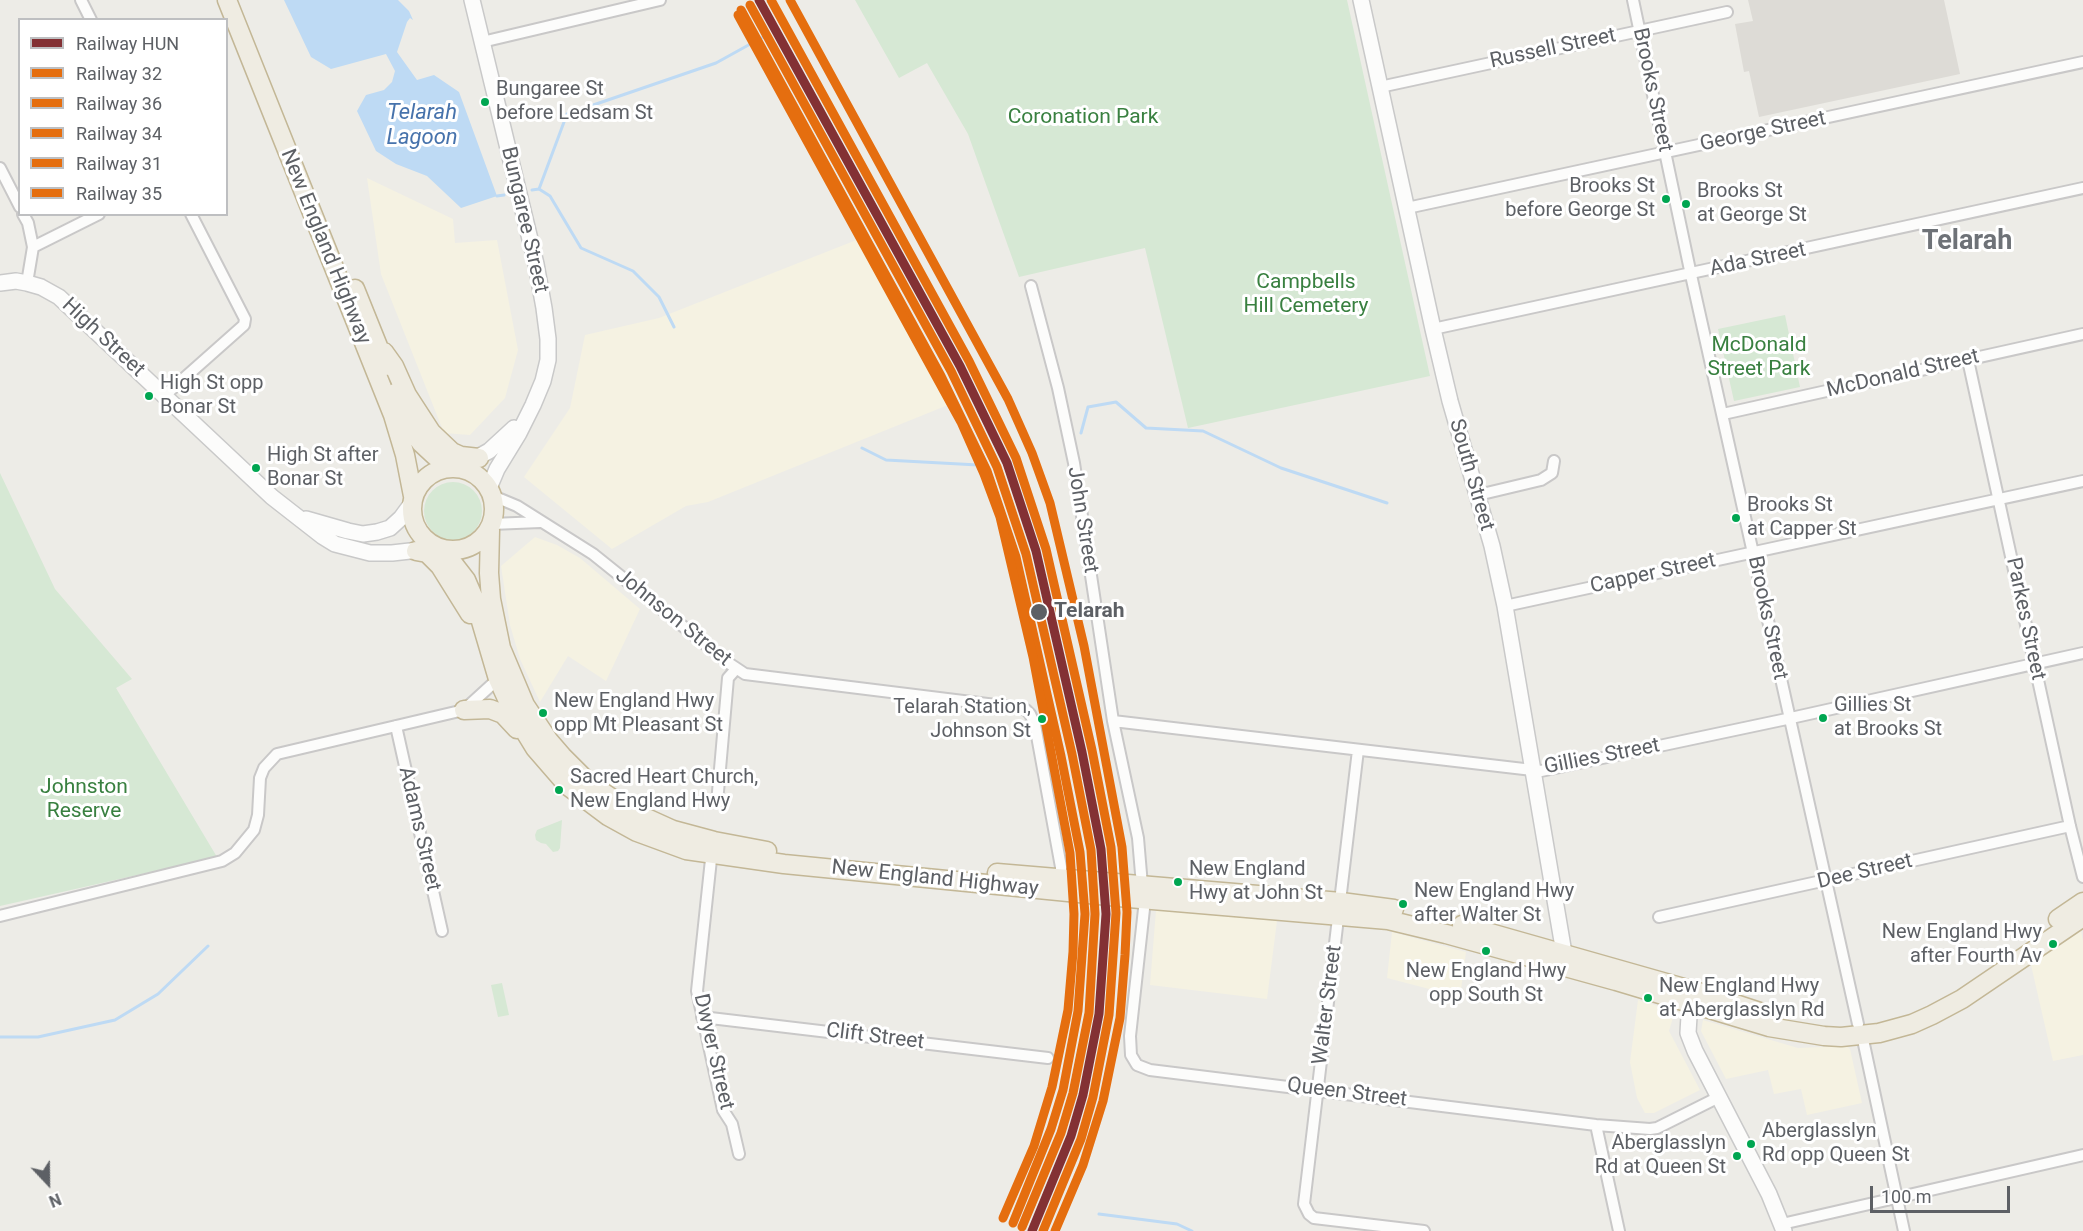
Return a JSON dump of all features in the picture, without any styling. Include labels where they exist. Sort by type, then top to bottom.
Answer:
[{"type":"highway","name":"New England Highway","points":[[227,0],[393,415],[405,455],[413,500]]},
{"type":"highway","name":"New England Highway","points":[[239,0],[411,428],[421,443],[435,456],[456,468]]},
{"type":"highway","points":[[374,338],[394,366],[407,395],[431,432],[452,452],[461,456],[479,458]]},
{"type":"highway","points":[[456,468],[476,474],[491,492],[494,510],[491,527],[484,538],[470,547],[452,550],[440,548],[421,536],[412,515],[413,500],[418,486],[433,473],[456,468]]},
{"type":"highway","name":"New England Highway","points":[[491,527],[491,599],[501,648],[525,705],[549,741],[576,771],[617,803],[713,848],[784,864],[1061,884],[1340,908],[1386,907],[1564,953],[1792,1021],[1860,1030],[1937,1001],[2083,902]]},
{"type":"highway","name":"New England Highway","points":[[440,548],[466,580],[475,601],[498,679],[513,712],[535,748],[568,786],[608,816],[637,832],[686,850],[713,848]]},
{"type":"highway","points":[[416,552],[427,553],[440,566],[467,608],[491,656]]},
{"type":"highway","points":[[464,710],[490,709],[502,714],[535,748]]},
{"type":"highway","name":"New England Highway","points":[[1340,908],[1436,931],[1789,1032],[1824,1036],[1912,1024],[1947,1008],[2083,917]]},
{"type":"street","points":[[81,0],[90,18]]},
{"type":"street","name":"Bungaree Street","points":[[472,0],[536,264],[546,316],[548,360],[543,381],[533,405],[497,469],[491,492]]},
{"type":"street","points":[[482,42],[660,0]]},
{"type":"street","name":"South Street","points":[[1361,0],[1450,401],[1478,495],[1505,606],[1564,953]]},
{"type":"street","name":"Brooks Street","points":[[1633,0],[1691,275],[1904,1231]]},
{"type":"street","name":"Russell Street","points":[[1380,87],[1727,12]]},
{"type":"street","name":"George Street","points":[[1407,208],[2083,62]]},
{"type":"street","points":[[0,168],[18,203]]},
{"type":"street","name":"Ada Street","points":[[1433,329],[1691,275],[2083,188]]},
{"type":"street","points":[[24,216],[28,223],[33,247],[27,283]]},
{"type":"street","points":[[33,247],[95,216]]},
{"type":"street","points":[[164,396],[244,325],[245,319],[192,216]]},
{"type":"street","name":"High Street","points":[[0,283],[16,281],[27,283],[41,287],[59,297],[272,497],[335,544],[370,553],[416,552],[440,548]]},
{"type":"street","name":"John Street","points":[[1031,286],[1058,388],[1074,463],[1113,721],[1138,838],[1135,891]]},
{"type":"street","name":"McDonald Street","points":[[1723,414],[2083,334]]},
{"type":"street","name":"Parkes Street","points":[[1968,360],[2083,877]]},
{"type":"street","name":"Bungaree Street","points":[[456,468],[479,458],[500,442],[533,405]]},
{"type":"street","points":[[1478,495],[1541,480],[1552,473],[1554,461]]},
{"type":"street","name":"Capper Street","points":[[1505,606],[2083,480]]},
{"type":"street","name":"Johnson Street","points":[[491,492],[593,554],[736,669],[753,676],[1026,710],[1035,725],[1060,863],[1061,884]]},
{"type":"street","name":"High Street","points":[[300,518],[363,534],[377,532],[390,528],[396,523],[413,500]]},
{"type":"street","points":[[491,527],[540,522]]},
{"type":"street","name":"Gillies Street","points":[[1113,721],[1541,771],[2083,653]]},
{"type":"street","points":[[717,803],[728,678],[736,669]]},
{"type":"street","points":[[0,916],[222,861],[235,853],[254,830],[258,816],[260,778],[264,768],[277,754],[464,710],[498,679]]},
{"type":"street","name":"Adams Street","points":[[396,726],[442,932]]},
{"type":"street","name":"Walter Street","points":[[1358,750],[1304,1204],[1309,1214],[1321,1219],[1424,1231]]},
{"type":"street","name":"Dee Street","points":[[1659,917],[2070,826]]},
{"type":"street","name":"Dwyer Street","points":[[713,848],[697,991],[723,1110],[732,1125],[739,1154]]},
{"type":"street","name":"Queen Street","points":[[1135,891],[1144,909],[1130,1036],[1131,1055],[1137,1065],[1150,1070],[1650,1130],[1719,1097]]},
{"type":"street","points":[[1680,987],[1690,997],[1692,1005],[1688,1022],[1690,1039],[1769,1194],[1783,1228],[1897,1197],[2083,1155]]},
{"type":"street","name":"Clift Street","points":[[702,1017],[1048,1058]]},
{"type":"street","points":[[1596,1125],[1619,1231]]},
{"type":"shaded area","points":[[1748,0],[1944,0],[1960,74],[1759,117],[1749,71],[1744,72],[1735,24],[1753,21]]},
{"type":"shaded area","points":[[367,178],[453,219],[455,243],[497,240],[518,350],[505,398],[470,435],[444,433],[381,274]]},
{"type":"shaded area","points":[[859,239],[948,405],[708,502],[686,506],[612,549],[524,477],[570,408],[585,335],[659,318]]},
{"type":"shaded area","points":[[535,537],[557,545],[580,558],[640,609],[606,681],[568,656],[540,702],[520,659],[510,625],[501,566]]},
{"type":"shaded area","points":[[1156,910],[1277,921],[1267,999],[1150,985]]},
{"type":"shaded area","points":[[2081,931],[2083,941],[2083,1055],[2053,1061],[2031,965]]},
{"type":"shaded area","points":[[1392,932],[1466,952],[1460,997],[1387,978]]},
{"type":"shaded area","points":[[1638,1000],[1675,1011],[1669,1031],[1700,1090],[1654,1113],[1645,1113],[1637,1098],[1630,1062]]},
{"type":"shaded area","points":[[1703,1020],[1798,1048],[1846,1046],[1850,1049],[1862,1103],[1807,1115],[1801,1089],[1774,1094],[1768,1070],[1726,1079],[1701,1031]]},
{"type":"green space","points":[[855,0],[1347,0],[1430,376],[1188,428],[1145,248],[1019,277],[968,134],[927,63],[899,78]]},
{"type":"green space","name":"McDonald Street Park","points":[[1785,315],[1800,387],[1734,401],[1718,329]]},
{"type":"green space","name":"Johnston Reserve","points":[[0,473],[55,589],[132,679],[116,688],[217,857],[0,906]]},
{"type":"green space","points":[[447,482],[459,482],[474,490],[482,505],[482,517],[474,532],[459,540],[447,540],[432,532],[424,517],[424,505],[432,490]]},
{"type":"green space","points":[[562,820],[560,848],[553,852],[546,844],[536,840],[535,835],[537,830]]},
{"type":"green space","points":[[502,983],[509,1015],[498,1017],[491,985]]},
{"type":"water","name":"Telarah Lagoon","points":[[284,0],[398,0],[409,11],[413,20],[410,18],[407,22],[397,52],[417,80],[434,75],[459,92],[497,196],[461,208],[427,176],[396,164],[376,151],[357,111],[366,95],[384,90],[392,82],[395,71],[386,54],[331,69],[311,57]]},
{"type":"waterway","points":[[539,189],[567,114],[716,63],[763,37]]},
{"type":"waterway","points":[[532,190],[539,189],[550,196],[581,248],[633,271],[659,297],[674,327]]},
{"type":"waterway","points":[[497,196],[504,195]]},
{"type":"waterway","points":[[1081,433],[1088,407],[1116,402],[1146,428],[1203,431],[1281,468],[1387,503]]},
{"type":"waterway","points":[[862,448],[886,460],[978,465]]},
{"type":"waterway","points":[[0,1037],[38,1037],[115,1020],[158,994],[208,946]]},
{"type":"waterway","points":[[1099,1214],[1177,1224],[1192,1231]]},
{"type":"rail line","name":"HUN","points":[[759,0],[960,366],[1007,463],[1036,551],[1082,752],[1101,849],[1106,914],[1099,1014],[1083,1095],[1071,1136],[1032,1231]]},
{"type":"rail line","name":"36","points":[[771,0],[969,361],[1016,458],[1046,549],[1092,750],[1111,847],[1116,913],[1109,1015],[1093,1097],[1081,1139],[1043,1231]]},
{"type":"rail line","name":"31","points":[[790,0],[1008,399],[1032,453],[1050,503],[1084,646],[1122,847],[1127,912],[1125,955],[1120,1018],[1103,1101],[1083,1165],[1055,1231]]},
{"type":"rail line","name":"32","points":[[750,5],[951,371],[997,467],[1026,554],[1072,754],[1091,850],[1095,914],[1089,1013],[1073,1093],[1061,1133],[1022,1227]]},
{"type":"rail line","name":"34","points":[[741,10],[941,376],[987,471],[1016,557],[1061,756],[1080,852],[1085,914],[1078,1011],[1063,1090],[1051,1129],[1013,1223]]},
{"type":"rail line","name":"35","points":[[738,15],[961,422],[1000,517],[1033,657],[1070,853],[1074,914],[1073,952],[1068,1010],[1052,1087],[1034,1146],[1003,1218]]},
{"type":"place","name":"Bungaree St before Ledsam St","points":[[485,102]]},
{"type":"place","name":"Brooks St before George St","points":[[1666,199]]},
{"type":"place","name":"Brooks St at George St","points":[[1686,204]]},
{"type":"place","name":"High St opp Bonar St","points":[[149,396]]},
{"type":"place","name":"High St after Bonar St","points":[[256,468]]},
{"type":"place","name":"Brooks St at Capper St","points":[[1736,518]]},
{"type":"place","name":"Telarah","points":[[1039,612]]},
{"type":"place","name":"New England Hwy opp Mt Pleasant St","points":[[543,713]]},
{"type":"place","name":"Gillies St at Brooks St","points":[[1823,718]]},
{"type":"place","name":"Telarah Station, Johnson St","points":[[1042,719]]},
{"type":"place","name":"Sacred Heart Church, New England Hwy","points":[[559,790]]},
{"type":"place","name":"New England Hwy at John St","points":[[1178,882]]},
{"type":"place","name":"New England Hwy after Walter St","points":[[1403,904]]},
{"type":"place","name":"New England Hwy after Fourth Av","points":[[2053,944]]},
{"type":"place","name":"New England Hwy opp South St","points":[[1486,951]]},
{"type":"place","name":"New England Hwy at Aberglasslyn Rd","points":[[1648,998]]},
{"type":"place","name":"Aberglasslyn Rd opp Queen St","points":[[1751,1144]]},
{"type":"place","name":"Aberglasslyn Rd at Queen St","points":[[1737,1156]]},
{"type":"district","name":"Telarah","points":[[1967,242]]},
{"type":"park label","name":"Coronation Park","points":[[1083,118]]},
{"type":"park label","name":"Campbells Hill Cemetery","points":[[1306,295]]}]
